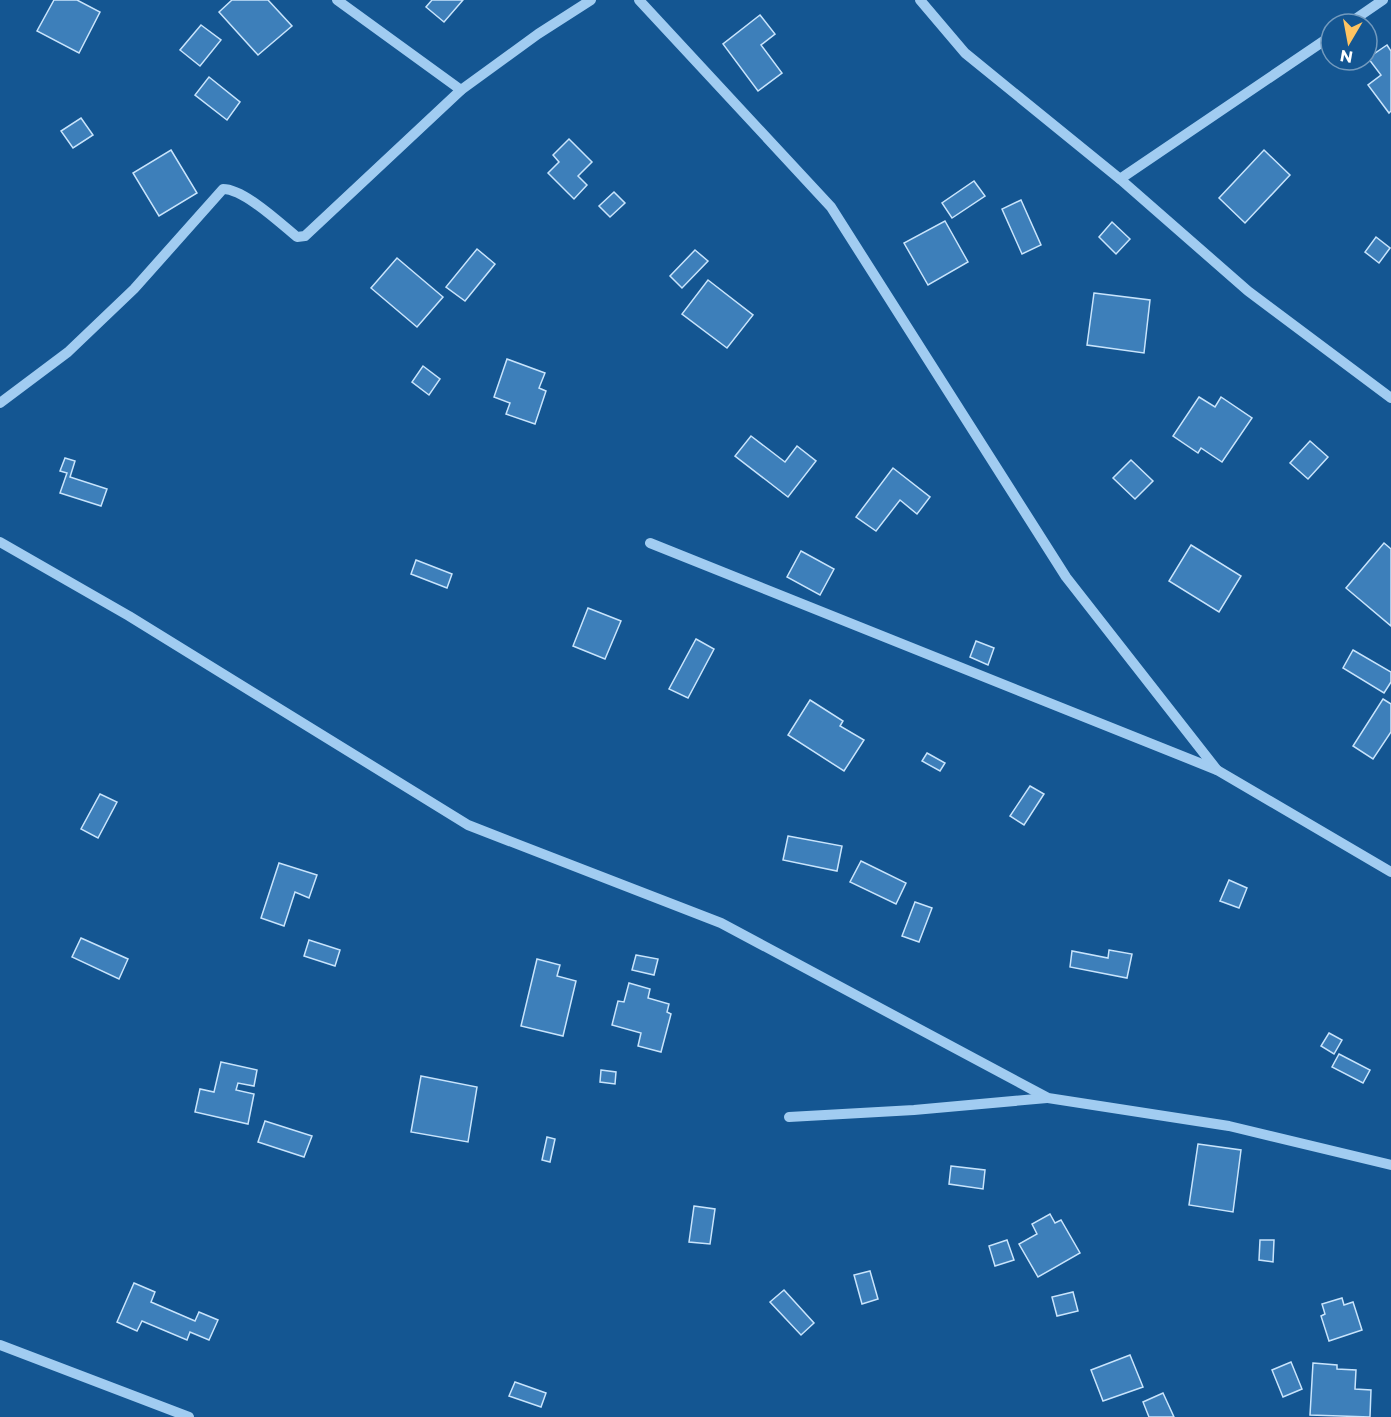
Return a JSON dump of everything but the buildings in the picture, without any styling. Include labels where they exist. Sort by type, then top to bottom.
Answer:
[{"type":"street","points":[[337,0],[461,90]]},
{"type":"street","points":[[0,403],[68,352],[134,289],[223,189],[231,189],[242,195],[297,237],[305,236],[461,90],[538,34],[591,0]]},
{"type":"street","points":[[639,0],[831,207],[1066,577],[1217,770]]},
{"type":"street","points":[[920,0],[965,53],[1120,179],[1248,291],[1391,398]]},
{"type":"street","points":[[1366,12],[1383,0]]},
{"type":"street","points":[[1120,179],[1319,44]]},
{"type":"street","points":[[0,542],[129,616],[468,825],[721,923],[1047,1098]]},
{"type":"street","points":[[650,543],[1217,770],[1391,872]]},
{"type":"street","points":[[789,1117],[914,1110],[1047,1098],[1229,1126],[1391,1165]]},
{"type":"street","points":[[0,1345],[189,1417]]}]
